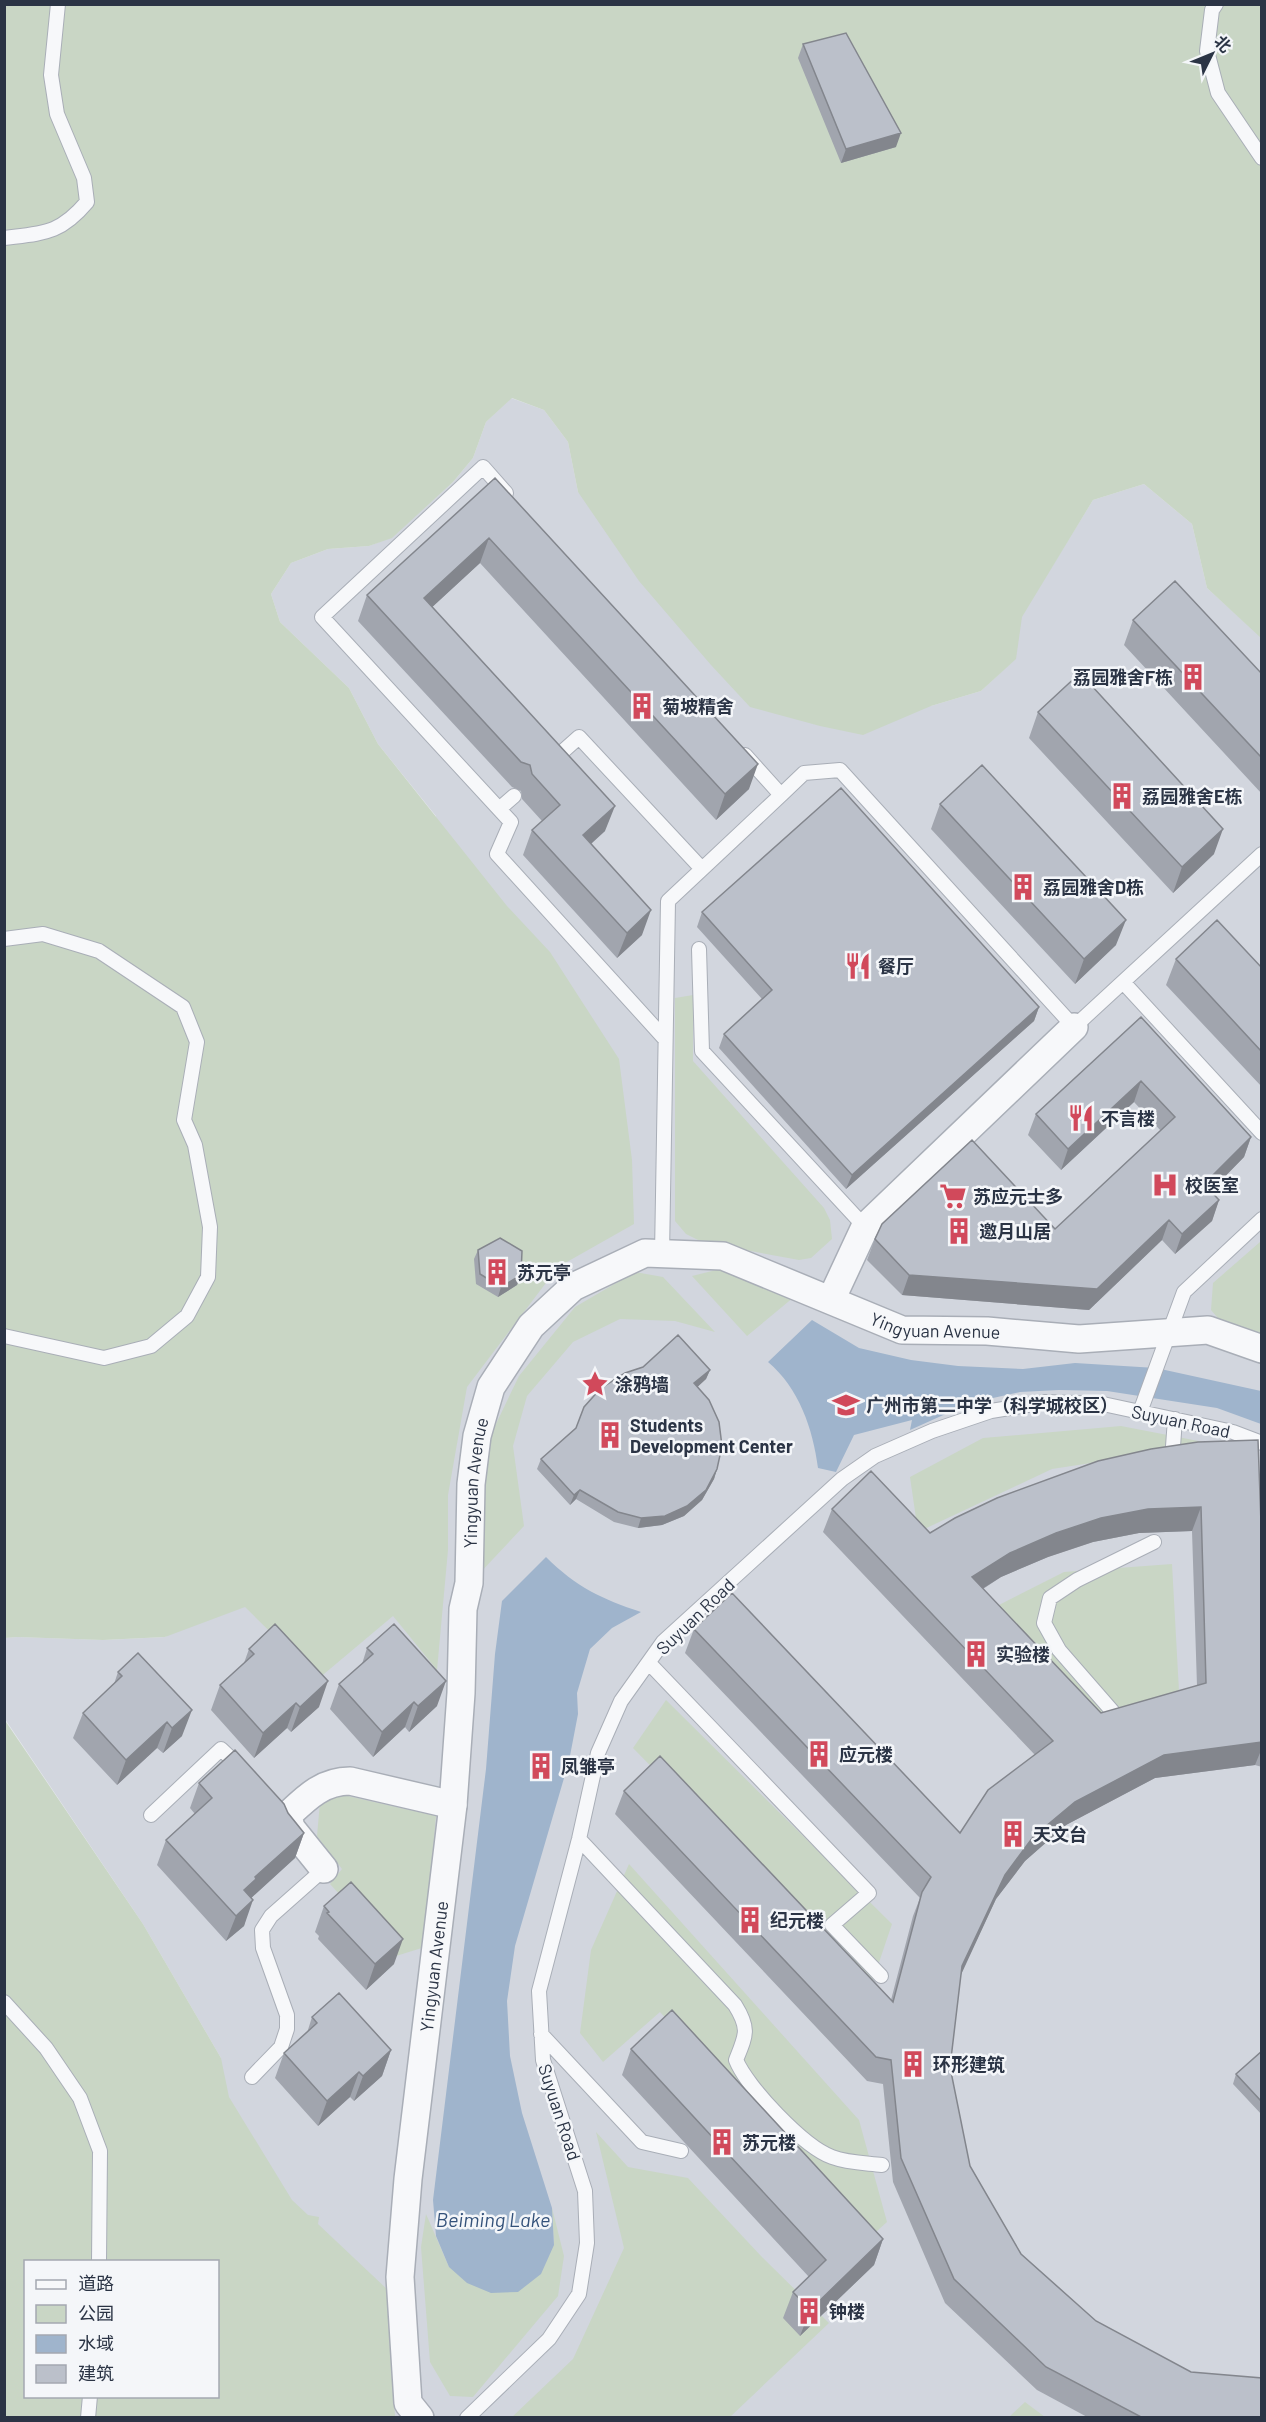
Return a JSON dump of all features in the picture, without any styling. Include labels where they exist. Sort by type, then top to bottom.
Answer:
[{"type":"street","points":[[831,1300],[865,1227],[1074,1027]]},
{"type":"street","name":"Yingyuan Avenue","points":[[420,2418],[408,2403],[400,2277],[408,2179],[453,1805],[461,1693],[463,1609],[469,1583],[471,1484],[477,1436],[491,1387],[531,1326],[573,1287],[645,1253],[723,1256],[902,1330],[987,1331],[1079,1339],[1208,1330],[1262,1349]]},
{"type":"street","points":[[324,1869],[291,1828],[284,1811],[320,1787],[337,1781],[350,1781],[453,1805]]},
{"type":"lane","points":[[4,238],[50,232],[73,219],[87,202],[84,178],[57,114],[51,75],[58,4]]},
{"type":"lane","points":[[1216,4],[1212,10],[1207,51],[1218,93],[1262,158]]},
{"type":"lane","points":[[515,502],[483,467],[322,616],[512,822],[497,854],[665,1039]]},
{"type":"lane","points":[[552,761],[579,737],[702,869]]},
{"type":"lane","points":[[733,742],[781,795]]},
{"type":"lane","points":[[662,1254],[668,901],[804,773],[840,770],[1074,1027],[1262,854]]},
{"type":"lane","points":[[500,809],[514,796]]},
{"type":"lane","points":[[4,939],[43,934],[99,951],[183,1007],[197,1042],[184,1120],[195,1145],[210,1227],[208,1277],[187,1316],[151,1346],[104,1358],[4,1336]]},
{"type":"lane","points":[[699,949],[702,1051],[865,1227]]},
{"type":"lane","points":[[1123,982],[1262,1133]]},
{"type":"lane","points":[[1140,1412],[1184,1292],[1262,1219]]},
{"type":"lane","name":"Suyuan Road","points":[[467,2418],[549,2339],[579,2294],[586,2243],[585,2191],[543,2060],[539,1991],[579,1839],[598,1753],[621,1701],[663,1642],[842,1479],[875,1456],[932,1431],[991,1411],[1046,1402],[1103,1404],[1233,1432],[1262,1443]]},
{"type":"lane","points":[[1172,1460],[1175,1419]]},
{"type":"lane","points":[[1120,1720],[1059,1650],[1044,1623],[1050,1598],[1077,1580],[1154,1542]]},
{"type":"lane","points":[[649,1663],[868,1893],[832,1925],[881,1976]]},
{"type":"lane","points":[[151,1815],[221,1749],[246,1774]]},
{"type":"lane","points":[[579,1839],[735,2005],[744,2020],[746,2035],[736,2060],[742,2075],[814,2148],[831,2157],[851,2162],[882,2165]]},
{"type":"lane","points":[[252,2077],[280,2047],[287,2029],[287,2015],[263,1948],[262,1930],[271,1916],[324,1869]]},
{"type":"lane","points":[[4,2002],[46,2048],[80,2098],[100,2151],[99,2260]]},
{"type":"lane","points":[[541,2034],[642,2142],[681,2151]]},
{"type":"lane","points":[[88,2418],[90,2398]]},
{"type":"shaded area","name":"广州市第二中学（科学城校区）","points":[[511,398],[544,410],[568,442],[578,492],[931,706],[981,691],[1015,659],[1021,617],[1093,500],[1144,484],[1192,524],[1207,588],[1262,638],[1261,2417],[215,2417],[226,2392],[221,2058],[143,1924],[5,1719],[4,1638],[104,1640],[166,1637],[436,816],[378,744],[349,688],[280,622],[271,594],[291,563],[328,549],[369,546],[392,537],[453,482],[473,458],[486,422]]},
{"type":"green space","points":[[4,5],[1261,5],[1261,638],[1207,588],[1192,524],[1144,484],[1093,500],[1022,617],[1016,659],[981,691],[931,706],[863,735],[750,707],[639,581],[578,492],[568,442],[544,410],[512,398],[486,422],[473,458],[453,482],[392,538],[369,546],[328,549],[291,563],[271,594],[280,622],[349,688],[378,744],[507,906],[550,952],[619,1059],[632,1160],[634,1224],[558,1267],[467,1387],[448,1495],[448,1550],[437,1670],[393,1616],[318,1679],[245,1607],[165,1637],[103,1640],[5,1638]]},
{"type":"green space","points":[[693,995],[693,1061],[824,1208],[830,1220],[832,1239],[811,1258],[799,1260],[702,1242],[686,1234],[675,1221],[675,998]]},
{"type":"green space","points":[[1260,1242],[1262,1244],[1261,1339],[1223,1324],[1211,1310],[1213,1283]]},
{"type":"green space","points":[[724,1268],[794,1297],[747,1336],[692,1276]]},
{"type":"green space","points":[[635,1272],[663,1277],[715,1332],[675,1321],[620,1319],[573,1342],[527,1396],[513,1446],[524,1526],[478,1575],[481,1455],[519,1376],[575,1307]]},
{"type":"green space","points":[[1121,1426],[1214,1444],[1052,1469],[918,1532],[910,1477],[983,1438]]},
{"type":"green space","points":[[1172,1564],[1179,1691],[1093,1718],[999,1605],[1064,1572]]},
{"type":"green space","points":[[666,1700],[892,1924],[870,1989],[633,1748]]},
{"type":"green space","points":[[4,1719],[143,1924],[221,2058],[229,2097],[292,2200],[308,2215],[319,2217],[318,2224],[389,2291],[395,2417],[5,2417]]},
{"type":"green space","points":[[339,1794],[436,1816],[425,1947],[396,1956],[330,1884],[342,1869],[317,1836],[320,1802]]},
{"type":"green space","points":[[629,1864],[859,2120],[887,2222],[866,2241],[660,2012],[603,2062],[580,2033],[591,1950]]},
{"type":"green space","points":[[596,2132],[628,2167],[688,2178],[761,2256],[829,2323],[730,2417],[511,2418],[573,2359],[624,2248]]},
{"type":"green space","points":[[552,2208],[564,2256],[558,2296],[473,2397],[450,2396],[430,2362],[421,2247],[426,2214],[449,2267],[554,2245]]},
{"type":"green space","points":[[1025,2402],[1045,2417],[1009,2417]]},
{"type":"water","points":[[812,1320],[859,1348],[911,1360],[958,1366],[1023,1369],[1075,1363],[1156,1368],[1261,1391],[1261,1424],[1217,1408],[1107,1391],[1020,1392],[970,1403],[910,1430],[912,1420],[854,1435],[836,1472],[818,1468],[816,1453],[803,1410],[788,1384],[768,1362]]},
{"type":"water","name":"Beiming Lake","points":[[546,1557],[590,1591],[641,1612],[612,1628],[590,1649],[577,1693],[578,1714],[569,1761],[515,1946],[507,2001],[510,2056],[522,2113],[552,2208],[554,2245],[541,2274],[518,2292],[491,2293],[467,2283],[449,2267],[436,2236],[433,2200],[486,1769],[495,1654],[502,1601]]},
{"type":"building","points":[[846,33],[901,133],[846,149],[803,44]]},
{"type":"building","points":[[495,478],[758,764],[725,794],[489,538],[424,598],[615,806],[583,835],[651,910],[627,933],[532,830],[560,805],[532,774],[530,765],[521,762],[367,595]]},
{"type":"building","points":[[1175,581],[1262,674],[1262,758],[1133,620]]},
{"type":"building","points":[[1080,673],[1223,829],[1182,867],[1038,712]]},
{"type":"building","points":[[982,765],[1126,920],[1084,959],[940,804]]},
{"type":"building","name":"餐厅","points":[[841,788],[1039,1007],[852,1175],[724,1034],[772,990],[702,912]]},
{"type":"building","points":[[1217,920],[1262,968],[1262,1052],[1176,959]]},
{"type":"building","points":[[1141,1017],[1251,1137],[1204,1184],[1219,1200],[1182,1234],[1169,1220],[1097,1289],[909,1275],[875,1239],[882,1224],[972,1140],[1055,1229],[1175,1117],[1141,1081],[1068,1149],[1036,1114]]},
{"type":"building","name":"苏元亭","points":[[500,1238],[522,1251],[521,1275],[501,1287],[480,1274],[478,1250]]},
{"type":"building","name":"Students Development Center","points":[[678,1335],[710,1370],[694,1383],[709,1400],[719,1422],[722,1446],[717,1469],[706,1490],[687,1506],[665,1516],[641,1518],[618,1512],[580,1490],[574,1495],[541,1459],[576,1428],[584,1407],[601,1388],[625,1373],[643,1367]]},
{"type":"building","points":[[1258,1440],[1262,1551],[1262,1742],[1164,1755],[1075,1802],[1033,1837],[1005,1875],[962,1966],[950,2067],[970,2166],[1021,2254],[1096,2321],[1191,2372],[1262,2378],[1262,2418],[1143,2418],[1046,2367],[954,2279],[901,2158],[891,2060],[876,2057],[624,1791],[660,1756],[893,2002],[922,1892],[931,1877],[694,1629],[732,1593],[960,1833],[988,1790],[1053,1741],[832,1509],[871,1471],[930,1533],[997,1498],[1098,1461],[1151,1449],[1198,1442]],"holes":[[[1201,1507],[1206,1683],[1101,1713],[972,1577],[1010,1553],[1056,1533],[1101,1518],[1148,1509]]]},
{"type":"building","points":[[275,1624],[328,1681],[300,1707],[296,1703],[263,1733],[220,1685],[254,1654],[249,1649]]},
{"type":"building","points":[[394,1624],[446,1681],[418,1706],[414,1702],[382,1732],[339,1684],[373,1654],[367,1648]]},
{"type":"building","points":[[138,1653],[192,1710],[172,1728],[167,1722],[126,1760],[83,1713],[122,1676],[118,1672]]},
{"type":"building","points":[[235,1750],[284,1804],[288,1813],[304,1833],[255,1877],[256,1879],[244,1890],[253,1900],[236,1916],[166,1840],[212,1798],[199,1783]]},
{"type":"building","points":[[351,1882],[403,1939],[375,1964],[327,1913],[329,1912],[324,1906]]},
{"type":"building","points":[[339,1993],[391,2050],[363,2076],[359,2072],[327,2101],[284,2053],[317,2023],[312,2017]]},
{"type":"building","points":[[672,2010],[883,2239],[810,2310],[793,2292],[826,2260],[631,2049]]},
{"type":"building","points":[[1262,2051],[1262,2102],[1236,2074]]},
{"type":"place","name":"荔园雅舍F栋","points":[[1193,677]]},
{"type":"place","name":"菊坡精舍","points":[[642,706]]},
{"type":"place","name":"荔园雅舍E栋","points":[[1122,796]]},
{"type":"place","name":"荔园雅舍D栋","points":[[1023,887]]},
{"type":"place","name":"餐厅","points":[[858,966]]},
{"type":"place","name":"不言楼","points":[[1081,1118]]},
{"type":"place","name":"校医室","points":[[1165,1185]]},
{"type":"place","name":"苏应元士多","points":[[953,1196]]},
{"type":"place","name":"邀月山居","points":[[959,1231]]},
{"type":"place","name":"苏元亭","points":[[497,1272]]},
{"type":"place","name":"涂鸦墙","points":[[595,1384]]},
{"type":"place","name":"广州市第二中学（科学城校区）","points":[[846,1405]]},
{"type":"place","name":"Students Development Center","points":[[610,1435]]},
{"type":"place","name":"实验楼","points":[[976,1654]]},
{"type":"place","name":"应元楼","points":[[819,1754]]},
{"type":"place","name":"凤雏亭","points":[[541,1766]]},
{"type":"place","name":"天文台","points":[[1013,1834]]},
{"type":"place","name":"纪元楼","points":[[750,1920]]},
{"type":"place","name":"环形建筑","points":[[913,2064]]},
{"type":"place","name":"苏元楼","points":[[722,2142]]},
{"type":"place","name":"钟楼","points":[[809,2311]]}]
